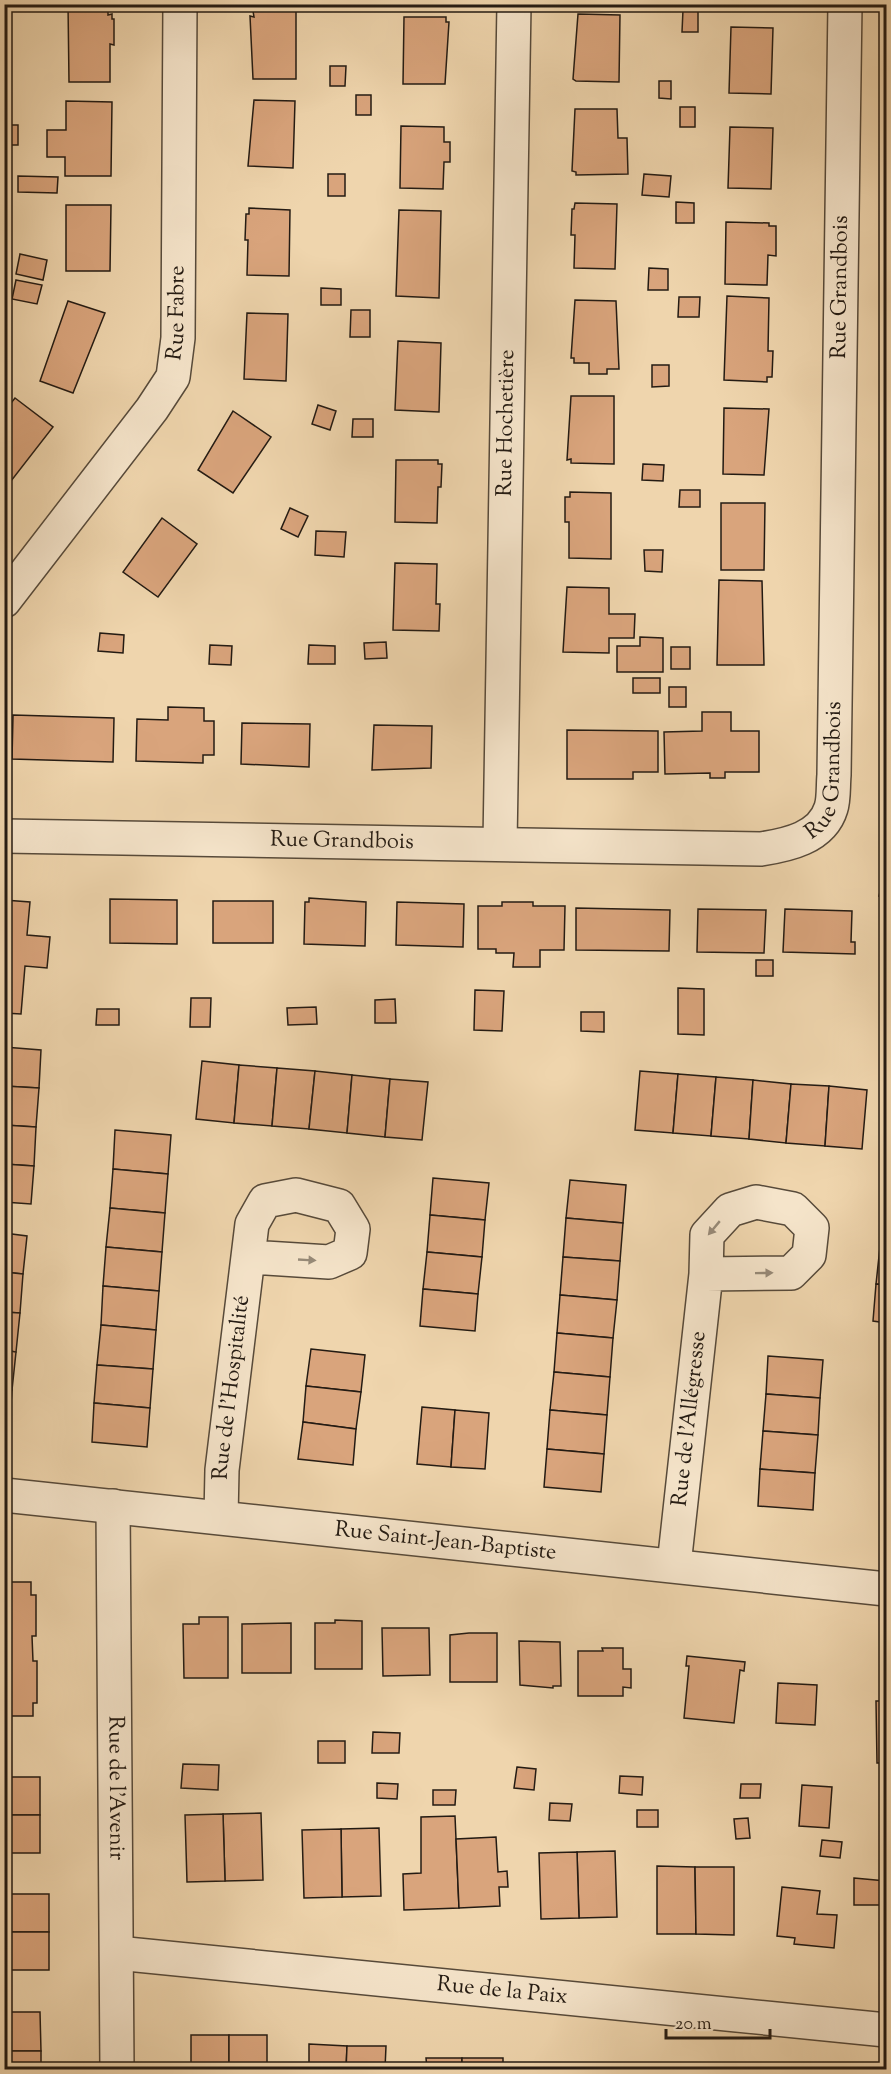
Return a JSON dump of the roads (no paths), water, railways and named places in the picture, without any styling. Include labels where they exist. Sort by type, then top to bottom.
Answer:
[{"type":"street","name":"Rue Fabre","points":[[4,601],[152,408],[173,377],[178,338],[180,4]]},
{"type":"street","name":"Rue Hochetière","points":[[500,843],[514,4]]},
{"type":"street","name":"Rue Grandbois","points":[[4,836],[761,849],[792,845],[815,830],[831,810],[834,775],[845,4]]},
{"type":"street","name":"Rue de l'Hospitalité","points":[[221,1517],[222,1470],[249,1257]]},
{"type":"street","name":"Rue de l'Allégresse","points":[[674,1565],[706,1274]]},
{"type":"street","name":"Rue Saint-Jean-Baptiste","points":[[4,1495],[886,1589]]},
{"type":"street","name":"Rue de l'Avenir","points":[[113,1506],[117,2070]]},
{"type":"street","name":"Rue de la Paix","points":[[117,1953],[886,2030]]}]
